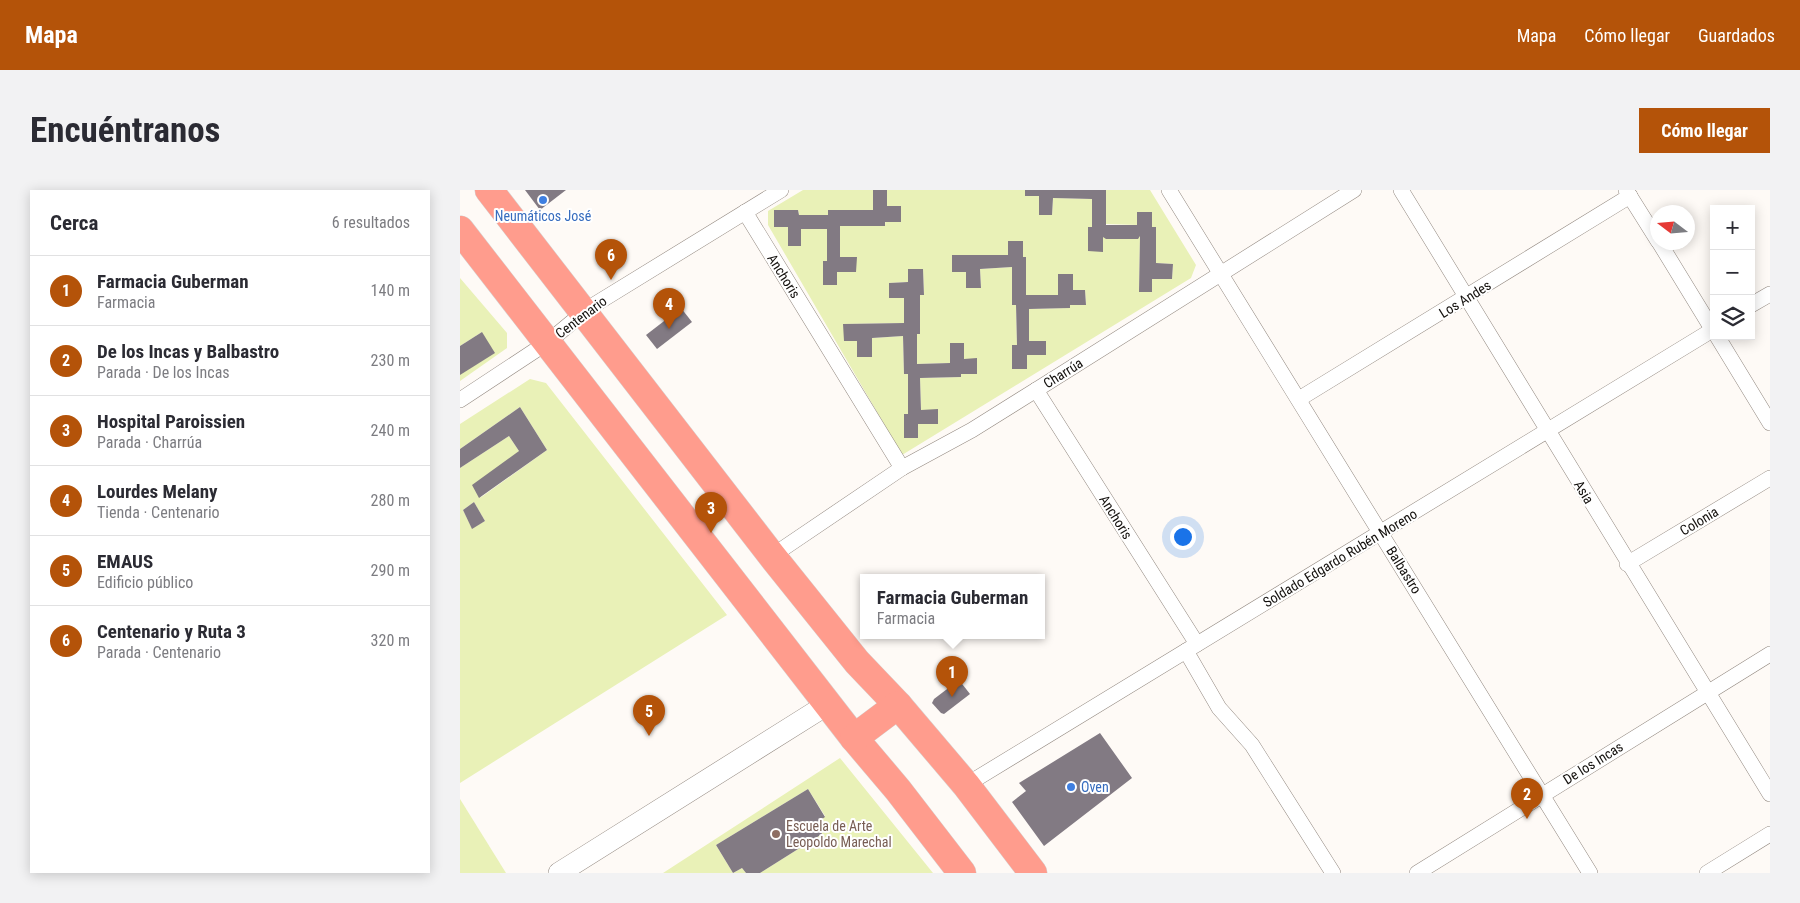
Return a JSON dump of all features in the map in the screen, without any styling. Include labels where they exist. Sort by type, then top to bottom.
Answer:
[{"type":"highway","points":[[489,190],[772,556],[857,662],[898,705],[966,786],[1032,873]]},
{"type":"highway","points":[[460,230],[854,738],[898,790],[962,873]]},
{"type":"highway","points":[[854,738],[898,705]]},
{"type":"street","name":"Centenario","points":[[460,400],[548,342],[583,313],[781,190]]},
{"type":"street","name":"Balbastro","points":[[1169,190],[1590,873]]},
{"type":"street","name":"Charrúa","points":[[772,556],[902,468],[972,430],[1354,190]]},
{"type":"street","name":"Asia","points":[[1400,190],[1770,794]]},
{"type":"street","name":"Los Andes","points":[[1299,399],[1466,298],[1628,193]]},
{"type":"street","points":[[1628,193],[1650,229]]},
{"type":"street","name":"Anchoris","points":[[745,212],[902,468]]},
{"type":"street","points":[[1663,250],[1710,326]]},
{"type":"street","points":[[1755,303],[1770,294]]},
{"type":"street","name":"Soldado Edgardo Rubén Moreno","points":[[966,786],[1382,533],[1546,430],[1710,334]]},
{"type":"street","points":[[1719,340],[1770,423]]},
{"type":"street","name":"Anchoris","points":[[1036,390],[1192,648],[1220,708],[1252,745],[1333,873]]},
{"type":"street","name":"Colonia","points":[[1628,564],[1770,478]]},
{"type":"street","name":"De los Incas","points":[[1417,873],[1770,654]]},
{"type":"street","points":[[559,873],[828,704]]},
{"type":"street","points":[[1707,873],[1770,834]]},
{"type":"green space","points":[[803,190],[873,190],[873,210],[828,210],[828,215],[799,215],[798,210],[774,210],[774,227],[788,227],[788,246],[801,246],[801,229],[827,229],[827,261],[823,261],[823,285],[837,285],[837,272],[856,272],[856,257],[840,257],[840,226],[885,226],[887,190],[1025,190],[1039,196],[1039,215],[1052,215],[1053,198],[1092,199],[1092,227],[1088,227],[1088,251],[1102,251],[1103,237],[1140,236],[1139,292],[1152,292],[1152,279],[1172,279],[1173,264],[1156,263],[1156,228],[1152,227],[1152,212],[1137,212],[1137,225],[1106,224],[1106,190],[1150,190],[1196,265],[1191,278],[902,455],[768,225],[768,211]],"holes":[[[1023,242],[1023,257],[1026,258],[1026,295],[1058,295],[1058,274],[1072,274],[1073,290],[1085,290],[1086,304],[1070,305],[1069,308],[1029,309],[1029,341],[1046,341],[1046,354],[1027,355],[1027,369],[1013,369],[1012,345],[1017,345],[1016,305],[1012,305],[1012,267],[980,269],[981,288],[966,288],[966,272],[952,272],[952,255],[1008,255]],[[908,269],[923,269],[924,294],[920,295],[920,333],[917,334],[917,364],[950,363],[950,343],[964,343],[964,359],[977,359],[977,373],[961,374],[961,377],[920,378],[921,410],[937,410],[918,424],[918,438],[904,438],[904,414],[908,414],[908,374],[904,374],[903,336],[872,338],[872,357],[858,357],[857,341],[844,341],[844,324],[904,323],[904,298],[889,298],[889,283],[908,282]]]},
{"type":"green space","points":[[460,278],[507,333],[507,348],[460,381],[460,375],[482,332],[460,346]]},
{"type":"green space","points":[[530,379],[546,383],[727,615],[460,783],[460,468],[509,436],[519,451],[480,498],[547,450],[520,407],[460,449],[460,424]],"holes":[[[474,502],[485,521],[472,528],[463,510]]]},
{"type":"green space","points":[[840,758],[933,873],[760,873],[822,834],[816,823],[825,816],[808,789],[716,845],[733,873],[663,873]]},
{"type":"green space","points":[[460,799],[506,873],[460,873]]},
{"type":"green space","points":[[742,868],[746,873],[733,873]]},
{"type":"building","name":"Neumáticos José","points":[[525,190],[566,190],[540,210]]},
{"type":"building","points":[[873,190],[887,190],[887,206],[901,206],[901,222],[885,222],[885,226],[840,226],[840,257],[857,257],[856,272],[837,272],[837,285],[823,285],[823,261],[827,261],[827,229],[801,229],[801,246],[788,246],[788,227],[774,227],[774,210],[798,210],[799,215],[828,215],[828,210],[873,210]]},
{"type":"building","points":[[1025,190],[1106,190],[1106,225],[1137,225],[1137,212],[1152,212],[1152,227],[1156,227],[1156,263],[1173,264],[1172,279],[1152,279],[1152,292],[1139,292],[1140,236],[1138,239],[1106,239],[1103,237],[1103,252],[1088,251],[1088,227],[1092,227],[1092,199],[1053,198],[1052,215],[1039,215],[1039,196],[1025,196]]},
{"type":"building","points":[[1008,241],[1023,241],[1023,257],[1026,257],[1026,295],[1058,295],[1058,274],[1073,274],[1073,290],[1085,290],[1086,305],[1070,305],[1070,308],[1029,309],[1029,341],[1046,341],[1046,355],[1027,355],[1027,369],[1012,369],[1012,345],[1017,345],[1016,305],[1012,305],[1012,267],[980,269],[981,288],[966,288],[966,272],[952,272],[952,255],[1008,255]]},
{"type":"building","points":[[908,269],[923,269],[924,295],[920,295],[920,334],[917,334],[917,364],[950,363],[950,343],[964,343],[964,359],[977,358],[977,374],[961,374],[961,377],[920,378],[921,410],[938,409],[938,424],[918,424],[918,438],[904,438],[904,414],[908,414],[908,374],[904,374],[903,336],[872,338],[872,357],[857,357],[857,341],[844,341],[843,324],[904,323],[904,298],[889,298],[889,283],[908,282]]},
{"type":"building","points":[[681,308],[692,322],[657,349],[646,335]]},
{"type":"building","points":[[482,332],[495,353],[460,375],[460,346]]},
{"type":"building","points":[[520,407],[547,450],[479,498],[472,485],[519,451],[509,436],[460,468],[460,449]]},
{"type":"building","points":[[474,502],[485,521],[472,529],[463,510]]},
{"type":"building","points":[[959,680],[970,694],[944,714],[941,713],[932,703],[934,699]]},
{"type":"building","name":"Oven","points":[[1100,733],[1132,778],[1044,846],[1012,802],[1026,791],[1019,783]]},
{"type":"building","name":"Escuela de Arte Leopoldo Marechal","points":[[808,789],[825,817],[816,823],[822,834],[760,873],[746,873],[742,868],[733,873],[716,845]]},
{"type":"place","name":"Neumáticos José","points":[[543,200]]},
{"type":"place","name":"Centenario y Ruta 3","points":[[611,280]]},
{"type":"place","name":"Lourdes Melany","points":[[669,329]]},
{"type":"place","name":"Hospital Paroissien","points":[[711,533]]},
{"type":"place","name":"Farmacia Guberman","points":[[952,697]]},
{"type":"place","name":"EMAUS","points":[[649,736]]},
{"type":"place","name":"Oven","points":[[1071,787]]},
{"type":"place","name":"De los Incas y Balbastro","points":[[1527,819]]},
{"type":"place","name":"Escuela de Arte Leopoldo Marechal","points":[[776,834]]}]
